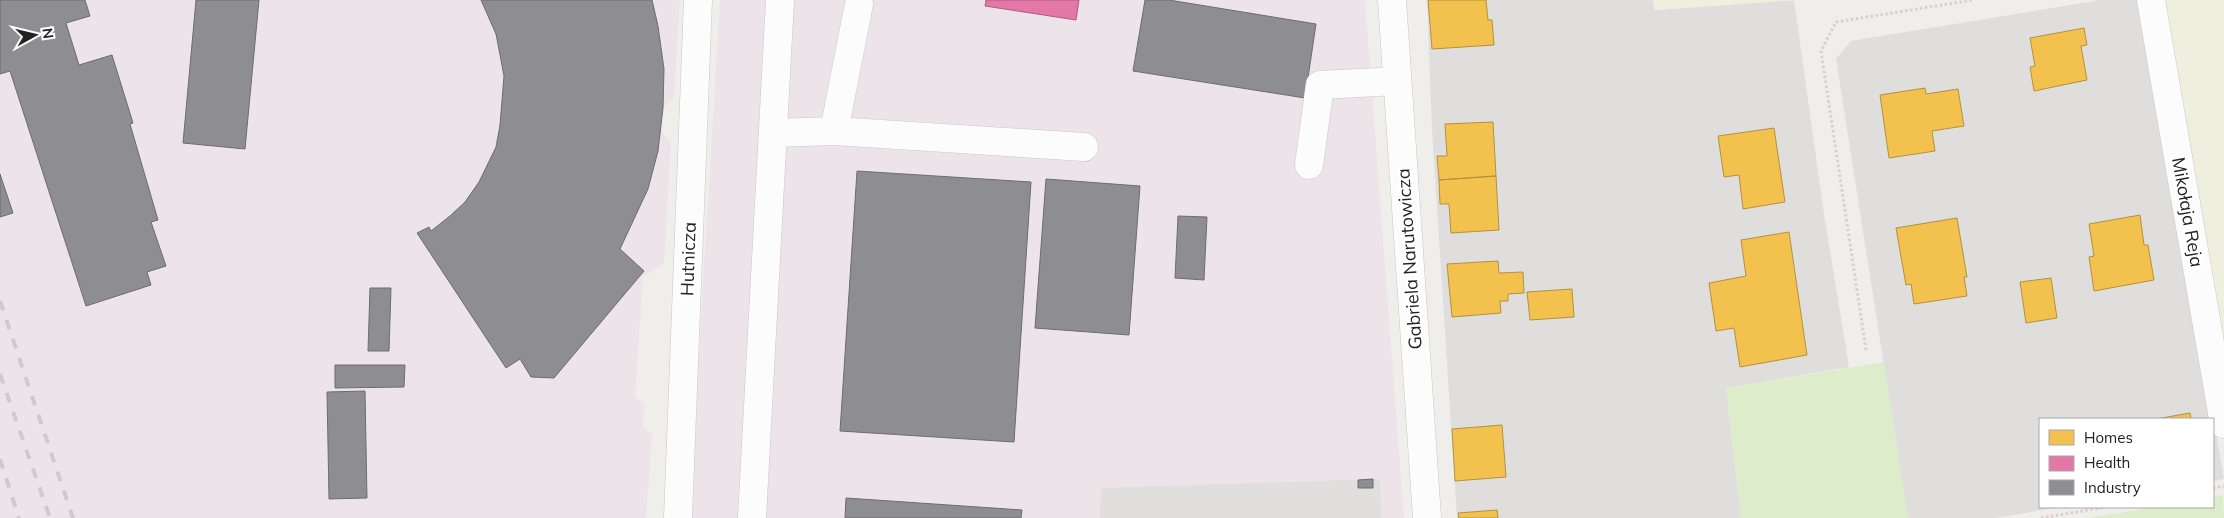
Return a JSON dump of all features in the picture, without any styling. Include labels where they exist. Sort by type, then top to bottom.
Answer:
[{"type":"street","name":"Hutnicza","points":[[678,518],[698,0]]},
{"type":"street","points":[[752,518],[780,0]]},
{"type":"street","name":"Gabriela Narutowicza","points":[[1392,0],[1427,518]]},
{"type":"street","name":"Mikołaja Reja","points":[[2152,0],[2224,424]]},
{"type":"street","points":[[834,131],[859,4]]},
{"type":"street","points":[[1309,165],[1320,85],[1397,81]]},
{"type":"street","points":[[773,133],[834,131],[1084,147]]},
{"type":"path","points":[[1866,350],[1821,51],[1836,22],[1973,0]]},
{"type":"path","points":[[2041,518],[2100,508]]},
{"type":"shaded area","points":[[0,0],[680,0],[674,97],[663,108],[661,130],[671,142],[664,264],[643,277],[635,397],[644,403],[643,428],[652,433],[646,518],[0,518]]},
{"type":"shaded area","points":[[720,0],[1365,0],[1404,518],[689,518]]},
{"type":"shaded area","points":[[1427,0],[1653,0],[1655,10],[1794,0],[1824,214],[1849,367],[1726,388],[1741,518],[1457,518],[1432,130]]},
{"type":"shaded area","points":[[2101,0],[2136,0],[2143,2],[2214,418],[2039,418],[2039,508],[2054,508],[1995,518],[1908,518],[1836,59],[1851,41]]},
{"type":"shaded area","points":[[2214,420],[2224,479],[2214,481]]},
{"type":"shaded area","points":[[1380,479],[1381,518],[1100,518],[1101,488]]},
{"type":"green space","points":[[1653,0],[1797,0],[1655,10]]},
{"type":"green space","points":[[2163,0],[2224,0],[2224,362]]},
{"type":"green space","points":[[1884,362],[1908,518],[1741,518],[1726,388]]},
{"type":"green space","points":[[2223,495],[2224,518],[2088,518],[2149,508],[2214,508],[2214,497]]},
{"type":"building: Homes","points":[[1428,0],[1486,0],[1488,20],[1492,20],[1494,45],[1432,49]]},
{"type":"building: Homes","points":[[2084,28],[2087,45],[2081,46],[2087,80],[2034,91],[2030,67],[2035,66],[2030,38]]},
{"type":"building: Homes","points":[[1925,88],[1926,94],[1958,89],[1964,126],[1932,131],[1935,151],[1889,158],[1880,95]]},
{"type":"building: Homes","points":[[1493,122],[1496,176],[1439,180],[1437,156],[1447,156],[1445,124]]},
{"type":"building: Homes","points":[[1774,128],[1785,202],[1743,209],[1739,175],[1724,177],[1718,136]]},
{"type":"building: Homes","points":[[1496,176],[1499,230],[1451,233],[1449,204],[1440,204],[1439,180]]},
{"type":"building: Homes","points":[[2140,215],[2144,245],[2148,245],[2154,280],[2094,291],[2089,257],[2094,256],[2089,224]]},
{"type":"building: Homes","points":[[1957,218],[1967,277],[1964,277],[1967,296],[1914,304],[1911,284],[1906,285],[1896,228]]},
{"type":"building: Homes","points":[[1789,232],[1807,355],[1740,367],[1734,328],[1716,331],[1709,283],[1746,276],[1741,240]]},
{"type":"building: Homes","points":[[1498,261],[1499,273],[1523,272],[1524,293],[1508,294],[1508,301],[1500,301],[1501,313],[1452,317],[1447,264]]},
{"type":"building: Homes","points":[[2051,278],[2057,318],[2026,323],[2020,282]]},
{"type":"building: Homes","points":[[1572,289],[1574,317],[1530,320],[1527,292]]},
{"type":"building: Homes","points":[[2190,413],[2191,418],[2162,418]]},
{"type":"building: Homes","points":[[1502,425],[1506,477],[1455,481],[1452,429]]},
{"type":"building: Homes","points":[[1497,510],[1498,518],[1459,518],[1458,513]]},
{"type":"building: Health","points":[[986,0],[1079,0],[1076,20],[985,6]]},
{"type":"building: Industry","points":[[0,0],[85,0],[90,16],[66,23],[79,65],[112,55],[133,123],[130,124],[158,220],[151,222],[166,266],[147,272],[151,285],[86,306],[10,71],[0,74]]},
{"type":"building: Industry","points":[[196,0],[259,0],[245,149],[183,143]]},
{"type":"building: Industry","points":[[481,0],[652,0],[658,26],[664,69],[663,108],[658,151],[648,189],[620,249],[644,271],[554,378],[531,377],[520,359],[506,368],[417,233],[429,227],[431,231],[465,202],[479,182],[496,147],[500,125],[504,76],[496,34]]},
{"type":"building: Industry","points":[[1145,0],[1169,0],[1316,24],[1305,98],[1133,71]]},
{"type":"building: Industry","points":[[857,171],[1031,182],[1014,442],[840,431]]},
{"type":"building: Industry","points":[[0,174],[13,213],[0,217]]},
{"type":"building: Industry","points":[[1046,179],[1140,186],[1129,335],[1035,328]]},
{"type":"building: Industry","points":[[1178,216],[1207,217],[1204,280],[1175,278]]},
{"type":"building: Industry","points":[[370,288],[391,288],[389,351],[368,351]]},
{"type":"building: Industry","points":[[335,365],[405,365],[404,387],[335,388]]},
{"type":"building: Industry","points":[[365,391],[367,498],[329,499],[327,392]]},
{"type":"building: Industry","points":[[1373,479],[1373,488],[1358,488],[1358,480]]},
{"type":"building: Industry","points":[[846,498],[1022,510],[1021,518],[845,518]]},
{"type":"railway","points":[[0,301],[73,518]]},
{"type":"railway","points":[[0,374],[50,518]]},
{"type":"railway","points":[[0,459],[19,518]]}]
